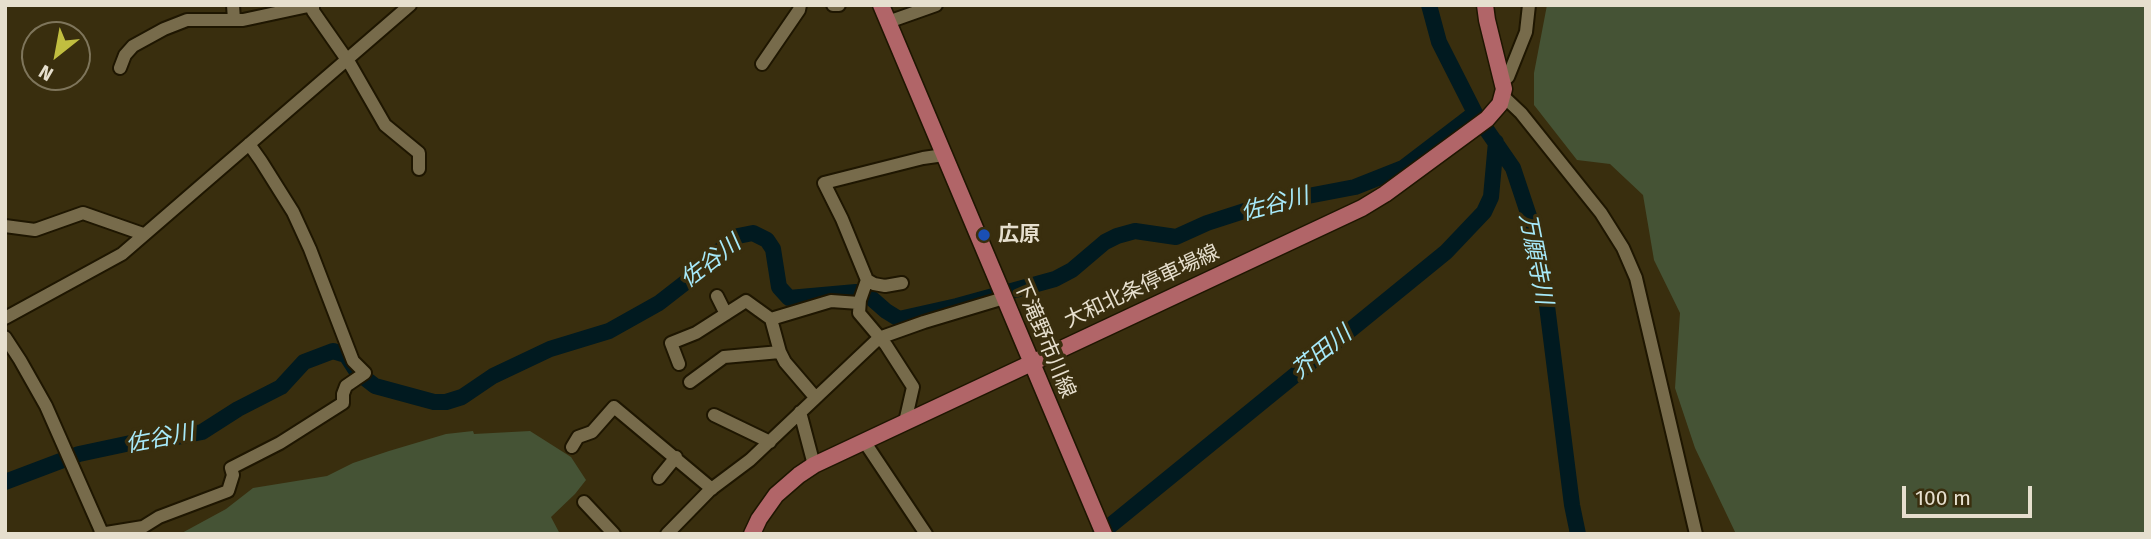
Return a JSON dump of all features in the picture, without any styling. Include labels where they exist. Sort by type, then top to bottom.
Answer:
[{"type":"main road","name":"下滝野市川線","points":[[881,5],[1102,528]]},
{"type":"main road","points":[[1485,5],[1503,89]]},
{"type":"main road","name":"大和北条停車場線","points":[[752,534],[758,519],[776,495],[814,465],[1362,208],[1487,119],[1500,104],[1503,89]]},
{"type":"street","points":[[233,5],[234,20]]},
{"type":"street","points":[[120,68],[125,55],[133,47],[164,29],[187,20],[234,20],[313,5],[313,11],[385,124],[419,153],[419,169]]},
{"type":"street","points":[[5,318],[122,254],[410,5]]},
{"type":"street","points":[[762,64],[800,5]]},
{"type":"street","points":[[833,5],[839,5]]},
{"type":"street","points":[[888,22],[936,5]]},
{"type":"street","points":[[1529,5],[1526,32],[1503,89],[1601,213],[1623,248],[1636,278],[1696,534]]},
{"type":"street","points":[[5,337],[46,406],[101,533],[144,527],[159,517],[228,491],[233,475],[230,468],[280,443],[343,403],[346,386],[365,373],[353,360],[293,212],[248,144]]},
{"type":"street","points":[[902,283],[885,286],[867,280],[824,183],[944,155]]},
{"type":"street","points":[[5,226],[35,230],[83,213],[144,234]]},
{"type":"street","points":[[867,280],[859,303],[859,313],[913,387],[905,422]]},
{"type":"street","points":[[667,534],[712,489],[770,442],[879,338],[1002,294]]},
{"type":"street","points":[[717,296],[726,314]]},
{"type":"street","points":[[679,364],[671,343],[696,333],[746,301],[771,319],[785,362],[815,397]]},
{"type":"street","points":[[771,319],[831,301],[859,303]]},
{"type":"street","points":[[690,382],[724,357],[780,352]]},
{"type":"street","points":[[572,447],[578,437],[592,432],[614,407],[712,489]]},
{"type":"street","points":[[800,412],[814,465]]},
{"type":"street","points":[[714,415],[770,442]]},
{"type":"street","points":[[864,442],[926,534]]},
{"type":"street","points":[[659,478],[676,457]]},
{"type":"street","points":[[584,502],[614,534]]},
{"type":"green space","points":[[1547,5],[2146,5],[2146,534],[1736,534],[1695,448],[1675,388],[1680,313],[1654,260],[1643,195],[1610,164],[1577,160],[1534,105],[1534,73]]},
{"type":"green space","points":[[473,431],[474,434],[530,431],[571,457],[586,480],[551,517],[560,534],[180,534],[226,509],[253,488],[327,476],[353,463],[389,451],[446,434]]},
{"type":"waterway","name":"万願寺川","points":[[1429,5],[1439,42],[1475,113],[1513,168],[1534,231],[1543,274],[1578,534]]},
{"type":"waterway","name":"佐谷川","points":[[5,482],[79,454],[202,432],[238,409],[281,387],[304,362],[333,351],[346,355],[357,372],[375,386],[434,402],[446,402],[462,397],[493,376],[550,349],[609,331],[659,303],[738,236],[753,233],[767,240],[773,249],[779,287],[789,298],[856,292],[870,297],[899,319],[957,306],[1055,279],[1072,270],[1105,242],[1117,236],[1135,231],[1176,237],[1207,223],[1266,204],[1355,187],[1403,168],[1475,113]]},
{"type":"waterway","name":"芥田川","points":[[1100,534],[1446,252],[1484,212],[1491,197],[1496,142]]},
{"type":"place","name":"広原","points":[[984,235]]}]
